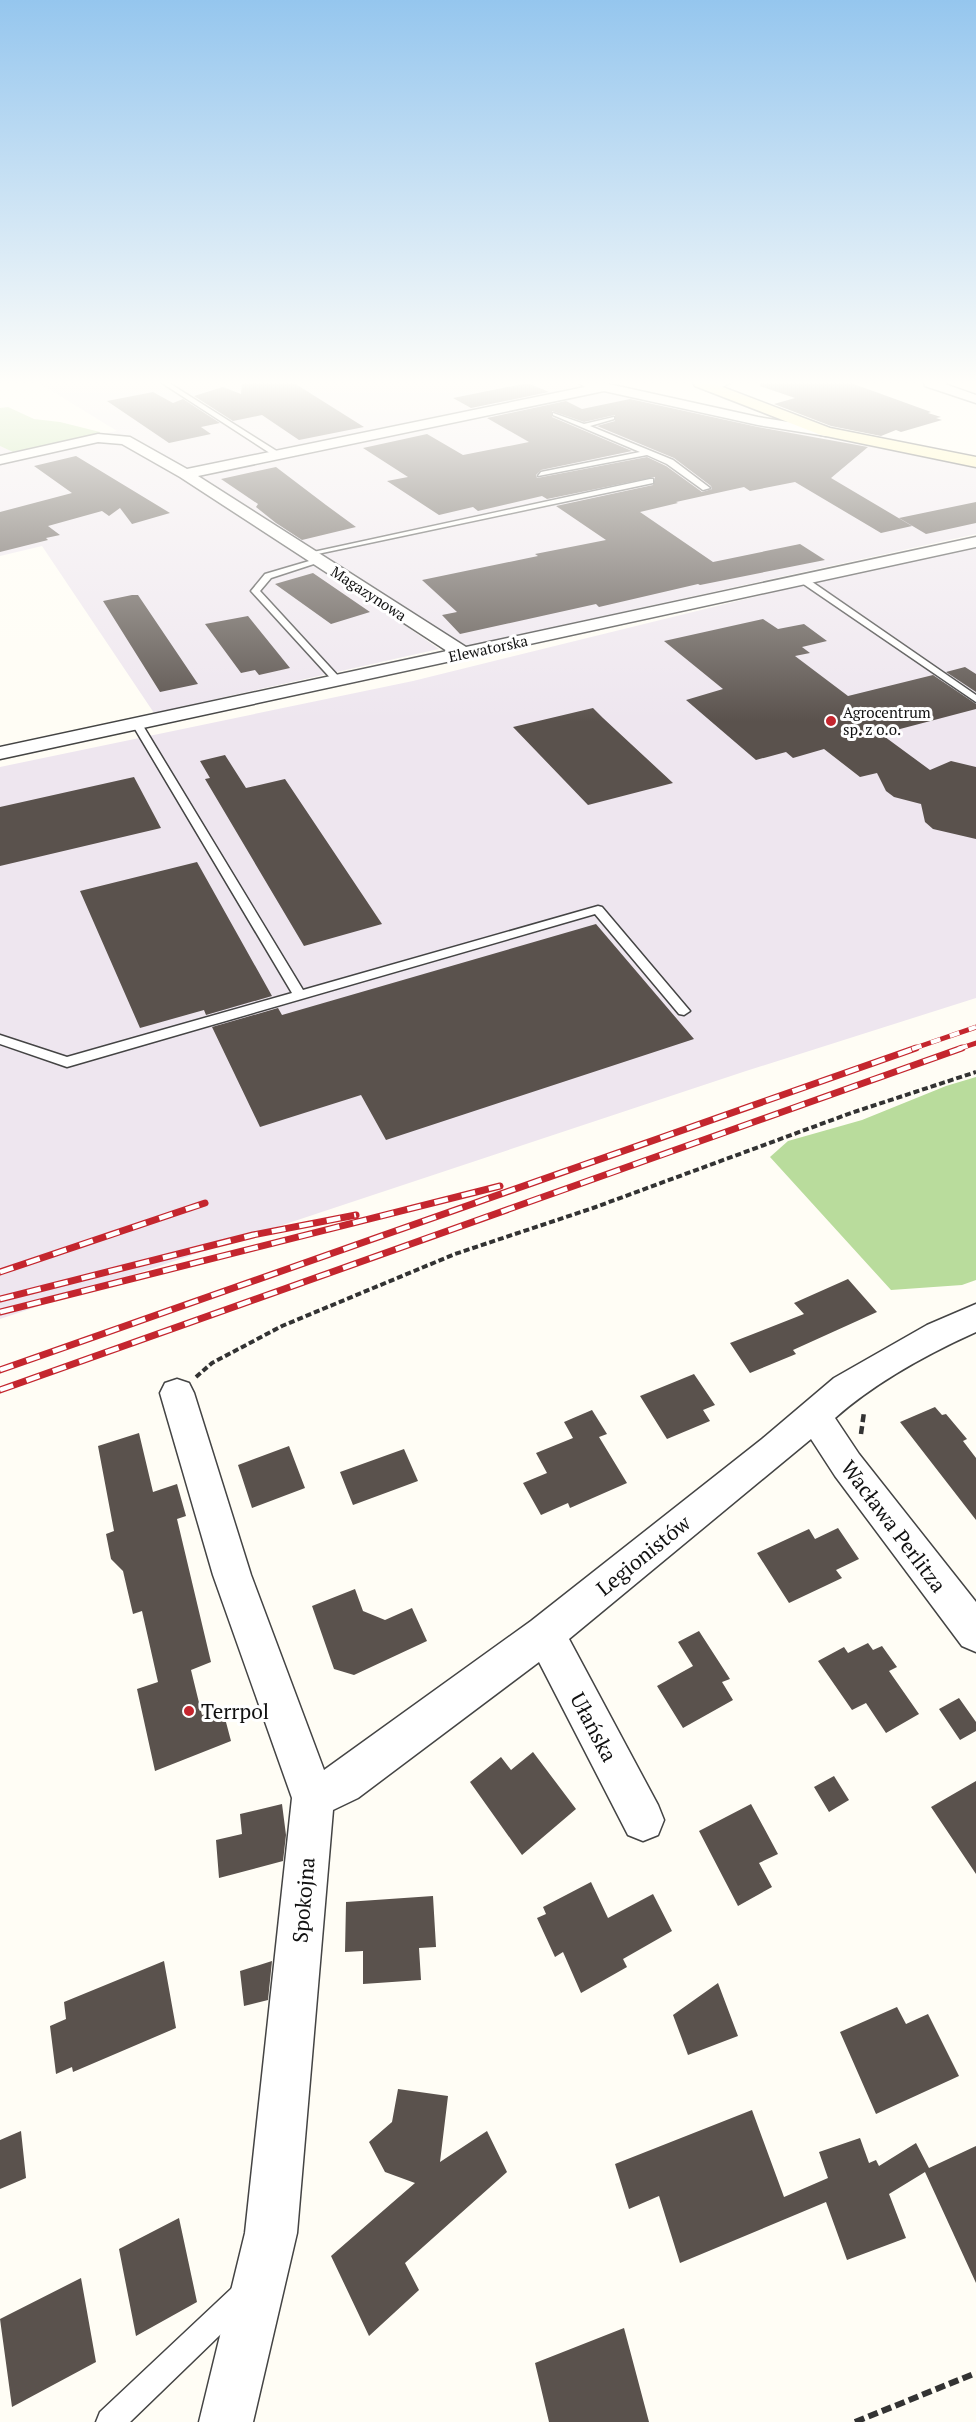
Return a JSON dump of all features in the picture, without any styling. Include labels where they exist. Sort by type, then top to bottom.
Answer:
[{"type":"street","name":"Magazynowa","points":[[218,496],[463,653]]},
{"type":"street","name":"Elewatorska","points":[[0,753],[976,542]]},
{"type":"street","name":"Legionistów","points":[[313,1798],[343,1783],[545,1634],[815,1416],[846,1388],[939,1334],[976,1317]]},
{"type":"street","name":"Spokojna","points":[[177,1393],[232,1575],[313,1798],[275,2208],[226,2422]]},
{"type":"street","name":"Wacława Perlitza","points":[[815,1416],[847,1465],[976,1633]]},
{"type":"street","name":"Ułańska","points":[[545,1634],[644,1820]]},
{"type":"lane","points":[[337,680],[255,591],[268,576],[314,557],[584,496]]},
{"type":"lane","points":[[802,579],[976,699]]},
{"type":"lane","points":[[137,724],[299,995]]},
{"type":"lane","points":[[0,1039],[68,1062],[598,910],[684,1011]]},
{"type":"lane","points":[[110,2422],[260,2278]]},
{"type":"path","points":[[177,1393],[212,1363],[282,1326],[455,1254],[593,1208],[851,1113],[976,1072]]},
{"type":"path","points":[[847,1465],[859,1456],[865,1408]]},
{"type":"path","points":[[855,2422],[976,2373]]},
{"type":"shaded area","points":[[0,496],[219,496],[439,649],[154,713],[42,546],[0,556]]},
{"type":"shaded area","points":[[226,496],[976,496],[976,534],[467,646]]},
{"type":"shaded area","points":[[976,547],[976,998],[746,1071],[0,1319],[0,767],[413,681],[802,585]]},
{"type":"green space","points":[[976,1077],[976,1280],[962,1285],[891,1290],[770,1157],[788,1141],[862,1120],[946,1086]]},
{"type":"building","points":[[61,496],[142,496],[170,513],[132,524],[120,508],[109,516],[102,511],[48,526],[60,535],[46,538],[48,540],[0,552],[0,512]]},
{"type":"building","points":[[246,496],[315,496],[356,527],[302,540],[256,507],[258,504]]},
{"type":"building","points":[[410,496],[542,496],[478,511],[473,507],[439,515]]},
{"type":"building","points":[[542,496],[562,496],[547,499]]},
{"type":"building","points":[[602,496],[703,496],[640,512],[713,562],[800,544],[825,560],[698,584],[599,607],[596,604],[460,634],[442,615],[457,612],[422,580],[606,540],[556,506]]},
{"type":"building","points":[[819,496],[861,496],[912,526],[881,533]]},
{"type":"building","points":[[976,502],[976,523],[926,534],[899,518]]},
{"type":"building","points":[[313,573],[370,612],[331,624],[275,584]]},
{"type":"building","points":[[138,595],[198,684],[160,692],[103,601]]},
{"type":"building","points":[[248,616],[290,668],[259,675],[255,670],[241,673],[205,624]]},
{"type":"building","points":[[763,619],[778,629],[804,624],[827,641],[802,647],[810,653],[795,656],[848,696],[933,675],[976,704],[976,709],[881,734],[930,770],[951,761],[976,767],[976,839],[933,829],[925,822],[921,804],[894,797],[886,791],[877,773],[860,777],[824,749],[793,758],[786,752],[756,760],[686,700],[723,689],[664,641]]},
{"type":"building","points":[[965,667],[976,674],[976,692],[946,672]]},
{"type":"building","points":[[593,708],[673,783],[588,805],[513,727]]},
{"type":"building","points":[[225,755],[246,788],[285,779],[382,924],[304,946],[205,779],[210,778],[200,761]]},
{"type":"building","points":[[134,777],[161,828],[0,866],[0,807]]},
{"type":"building","points":[[197,862],[272,996],[206,1015],[204,1010],[140,1028],[80,891]]},
{"type":"building","points":[[596,924],[694,1039],[386,1140],[361,1095],[260,1127],[212,1027],[278,1008],[282,1015]]},
{"type":"building","points":[[848,1279],[877,1312],[793,1350],[796,1354],[750,1373],[730,1343],[804,1314],[794,1303]]},
{"type":"building","points":[[694,1374],[715,1405],[703,1410],[710,1421],[667,1439],[640,1396]]},
{"type":"building","points":[[935,1407],[942,1415],[946,1414],[967,1439],[963,1441],[976,1458],[976,1520],[900,1422]]},
{"type":"building","points":[[592,1410],[607,1434],[599,1437],[627,1483],[570,1508],[568,1503],[541,1515],[523,1483],[547,1473],[536,1453],[573,1438],[564,1422]]},
{"type":"building","points":[[139,1433],[153,1492],[177,1484],[186,1516],[177,1519],[211,1662],[191,1670],[202,1715],[222,1707],[231,1741],[155,1771],[137,1689],[158,1682],[142,1611],[133,1614],[123,1571],[111,1559],[106,1534],[114,1531],[98,1446]]},
{"type":"building","points":[[289,1446],[305,1488],[252,1508],[238,1465]]},
{"type":"building","points":[[404,1449],[418,1481],[353,1505],[340,1472]]},
{"type":"building","points":[[838,1528],[859,1559],[836,1570],[842,1578],[789,1603],[757,1553],[809,1529],[815,1539]]},
{"type":"building","points":[[355,1589],[363,1611],[385,1620],[412,1608],[427,1641],[354,1675],[334,1669],[312,1606]]},
{"type":"building","points":[[699,1631],[730,1679],[722,1682],[733,1700],[683,1728],[657,1686],[693,1666],[678,1642]]},
{"type":"building","points":[[868,1643],[873,1650],[882,1646],[897,1667],[889,1671],[919,1714],[886,1733],[866,1703],[852,1710],[818,1661],[844,1647],[848,1653]]},
{"type":"building","points":[[959,1698],[976,1722],[976,1731],[960,1740],[939,1709]]},
{"type":"building","points":[[533,1752],[576,1809],[522,1855],[470,1782],[501,1757],[511,1770]]},
{"type":"building","points":[[834,1776],[849,1800],[829,1812],[814,1787]]},
{"type":"building","points":[[976,1781],[976,1874],[931,1807]]},
{"type":"building","points":[[282,1804],[286,1835],[283,1861],[219,1878],[216,1840],[242,1834],[240,1814]]},
{"type":"building","points":[[751,1804],[778,1854],[759,1863],[772,1887],[738,1906],[699,1831]]},
{"type":"building","points":[[591,1882],[608,1918],[653,1894],[672,1931],[623,1959],[627,1967],[581,1993],[563,1952],[555,1957],[537,1918],[546,1914],[543,1907]]},
{"type":"building","points":[[433,1896],[436,1947],[419,1948],[421,1980],[363,1984],[363,1951],[345,1952],[346,1902]]},
{"type":"building","points":[[164,1961],[176,2028],[73,2072],[72,2067],[56,2074],[50,2026],[66,2019],[64,2002]]},
{"type":"building","points":[[272,1961],[268,2000],[244,2006],[240,1971]]},
{"type":"building","points":[[718,1983],[738,2036],[688,2055],[673,2015]]},
{"type":"building","points":[[897,2007],[906,2024],[928,2014],[959,2076],[876,2114],[840,2032]]},
{"type":"building","points":[[398,2089],[448,2096],[440,2162],[487,2131],[507,2172],[405,2263],[419,2290],[369,2336],[331,2256],[415,2183],[385,2172],[369,2142],[392,2122]]},
{"type":"building","points":[[752,2110],[784,2197],[828,2178],[819,2152],[860,2138],[869,2163],[876,2160],[879,2166],[916,2143],[929,2168],[976,2146],[976,2283],[925,2172],[889,2194],[906,2238],[847,2260],[826,2202],[680,2263],[659,2196],[629,2209],[615,2164]]},
{"type":"building","points":[[21,2131],[26,2178],[0,2189],[0,2140]]},
{"type":"building","points":[[179,2218],[197,2302],[136,2336],[119,2249]]},
{"type":"building","points":[[81,2278],[96,2362],[12,2407],[0,2319]]},
{"type":"building","points":[[624,2328],[649,2422],[549,2422],[535,2363]]},
{"type":"railway","points":[[912,1049],[976,1027]]},
{"type":"railway","points":[[958,1049],[976,1043]]},
{"type":"railway","points":[[0,1370],[916,1048]]},
{"type":"railway","points":[[0,1390],[962,1048]]},
{"type":"railway","points":[[0,1312],[500,1186]]},
{"type":"railway","points":[[0,1272],[205,1203]]},
{"type":"railway","points":[[0,1299],[253,1235],[356,1215]]},
{"type":"place","name":"Agrocentrum sp. z o.o.","points":[[831,721]]},
{"type":"place","name":"Terrpol","points":[[189,1711]]}]
